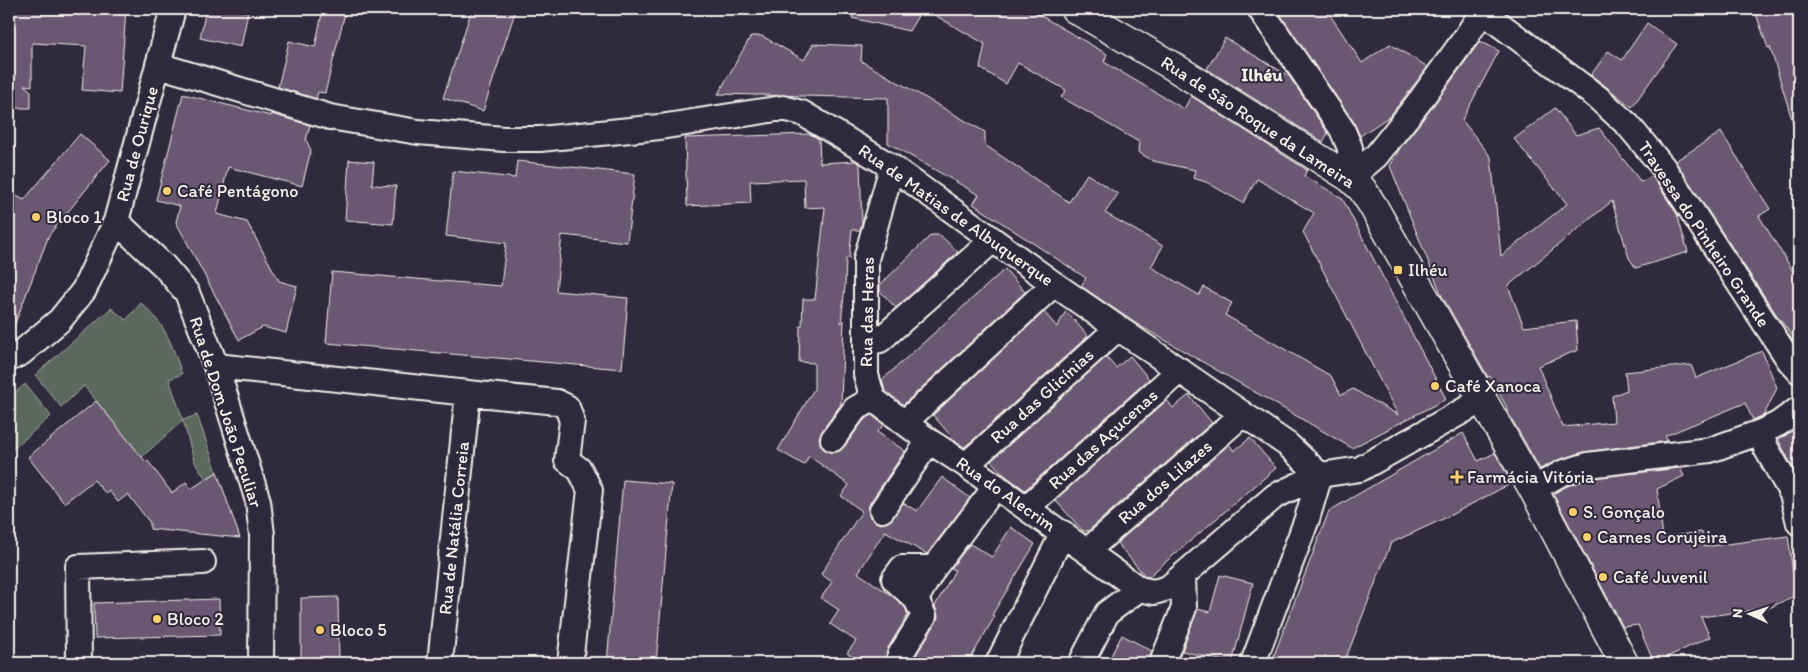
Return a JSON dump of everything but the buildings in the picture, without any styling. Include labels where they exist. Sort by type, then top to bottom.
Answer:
[{"type":"main road","name":"Rua de São Roque da Lameira","points":[[1075,9],[1174,67],[1350,178],[1362,190],[1484,399],[1626,661]]},
{"type":"street","name":"Rua de Ourique","points":[[9,359],[21,353],[60,320],[84,290],[116,220],[173,9]]},
{"type":"street","points":[[1260,9],[1342,129],[1350,148],[1350,178]]},
{"type":"street","points":[[1350,178],[1376,156],[1395,133],[1483,10]]},
{"type":"street","name":"Travessa do Pinheiro Grande","points":[[1483,10],[1597,97],[1628,125],[1662,167],[1789,360],[1799,371]]},
{"type":"street","name":"Rua de Matias de Albuquerque","points":[[158,64],[330,117],[418,132],[504,139],[540,139],[660,126],[782,108],[802,113],[892,167],[1054,284],[1288,445],[1320,475]]},
{"type":"street","name":"Rua das Heras","points":[[873,399],[866,375],[866,259],[892,167]]},
{"type":"street","name":"Rua de Dom João Peculiar","points":[[116,220],[164,266],[187,293],[216,366],[258,501],[262,535],[261,663]]},
{"type":"street","points":[[866,343],[880,340],[993,240]]},
{"type":"street","points":[[905,422],[1054,284]]},
{"type":"street","name":"Rua das Glicínias","points":[[966,465],[1118,328]]},
{"type":"street","points":[[216,366],[557,402],[567,407],[572,421],[567,460],[580,470],[590,490],[570,663]]},
{"type":"street","name":"Rua das Açucenas","points":[[1026,508],[1180,370]]},
{"type":"street","name":"Rua de Natália Correia","points":[[440,663],[468,393]]},
{"type":"street","points":[[833,440],[856,409],[873,399]]},
{"type":"street","name":"Rua do Alecrim","points":[[873,399],[929,441],[1063,533],[1139,589]]},
{"type":"street","points":[[1081,663],[1107,613],[1139,589],[1154,592],[1168,588],[1274,496],[1320,475],[1360,469],[1484,399]]},
{"type":"street","points":[[1533,488],[1562,473],[1588,465],[1698,452],[1744,439],[1778,424],[1799,409]]},
{"type":"street","name":"Rua dos Lilazes","points":[[1087,551],[1243,414]]},
{"type":"street","points":[[1761,432],[1766,448],[1792,494],[1799,523]]},
{"type":"street","points":[[882,510],[929,441]]},
{"type":"street","points":[[1253,663],[1306,519],[1320,475]]},
{"type":"street","points":[[900,655],[924,616],[916,599],[894,579],[902,568],[934,568],[996,486]]},
{"type":"street","points":[[998,663],[1063,533]]},
{"type":"street","points":[[79,663],[78,567],[204,562]]},
{"type":"street","points":[[1162,663],[1184,608],[1183,575]]},
{"type":"green space","points":[[141,303],[157,319],[175,353],[182,374],[169,379],[183,420],[142,457],[84,386],[61,407],[35,375],[111,308],[126,320]]},
{"type":"green space","points":[[25,384],[51,416],[9,453],[9,398]]},
{"type":"green space","points":[[197,415],[217,472],[206,479],[194,461],[183,420]]},
{"type":"place","name":"Café Pentágono","points":[[167,191]]},
{"type":"place","name":"Bloco 1","points":[[36,217]]},
{"type":"place","name":"Ilhéu","points":[[1398,270]]},
{"type":"place","name":"Café Xanoca","points":[[1435,386]]},
{"type":"place","name":"Farmácia Vitória","points":[[1457,477]]},
{"type":"place","name":"S. Gonçalo","points":[[1573,512]]},
{"type":"place","name":"Carnes Corujeira","points":[[1587,537]]},
{"type":"place","name":"Café Juvenil","points":[[1603,577]]},
{"type":"place","name":"Bloco 2","points":[[157,619]]},
{"type":"place","name":"Bloco 5","points":[[320,630]]},
{"type":"district","name":"Ilhéu","points":[[1262,74]]}]
